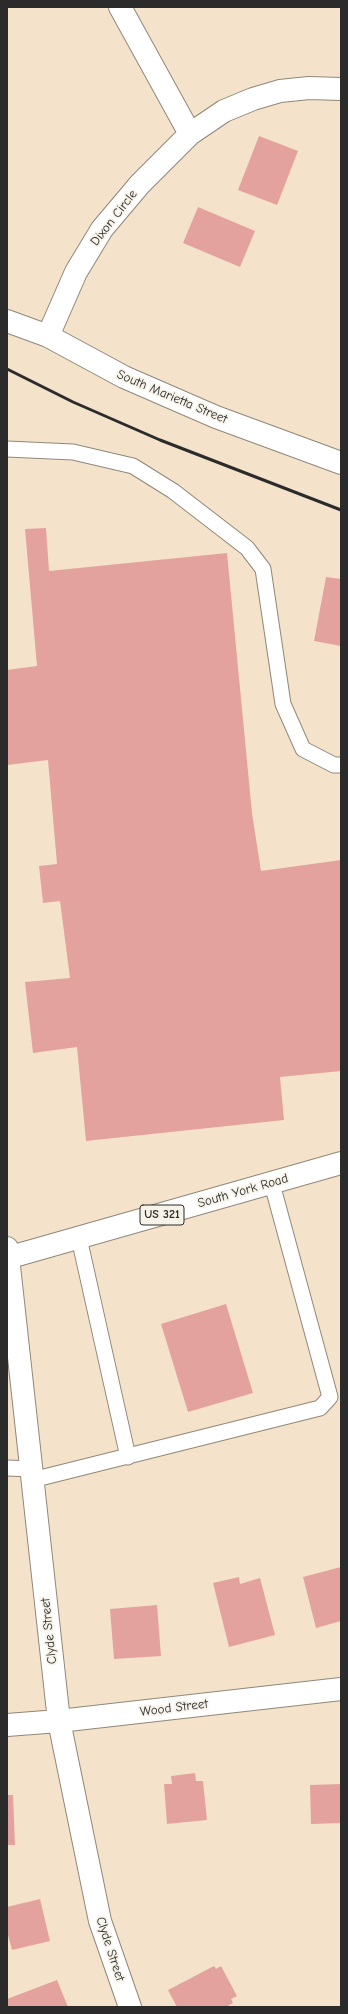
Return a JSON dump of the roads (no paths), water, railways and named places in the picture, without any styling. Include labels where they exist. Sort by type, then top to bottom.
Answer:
[{"type":"street","points":[[120,7],[190,134]]},
{"type":"street","name":"Dixon Circle","points":[[48,336],[76,272],[102,229],[140,184],[190,134],[224,111],[254,99],[280,91],[309,88],[341,89]]},
{"type":"street","name":"South Marietta Street","points":[[7,321],[48,336],[124,378],[216,417],[341,462]]},
{"type":"street","name":"South York Road","points":[[7,1254],[79,1238],[341,1163]]},
{"type":"street","name":"Clyde Street","points":[[7,1254],[13,1367],[32,1474],[59,1721],[100,1921],[130,2007]]},
{"type":"street","name":"Wood Street","points":[[7,1725],[59,1721],[341,1689]]},
{"type":"lane","points":[[7,449],[73,452],[133,466],[173,491],[247,548],[263,569],[283,704],[303,749],[334,765],[341,765]]},
{"type":"lane","points":[[7,1468],[32,1474],[128,1456],[320,1408],[330,1397],[272,1184]]},
{"type":"lane","points":[[79,1238],[128,1456]]},
{"type":"railway","points":[[7,369],[73,402],[160,440],[341,510]]}]
